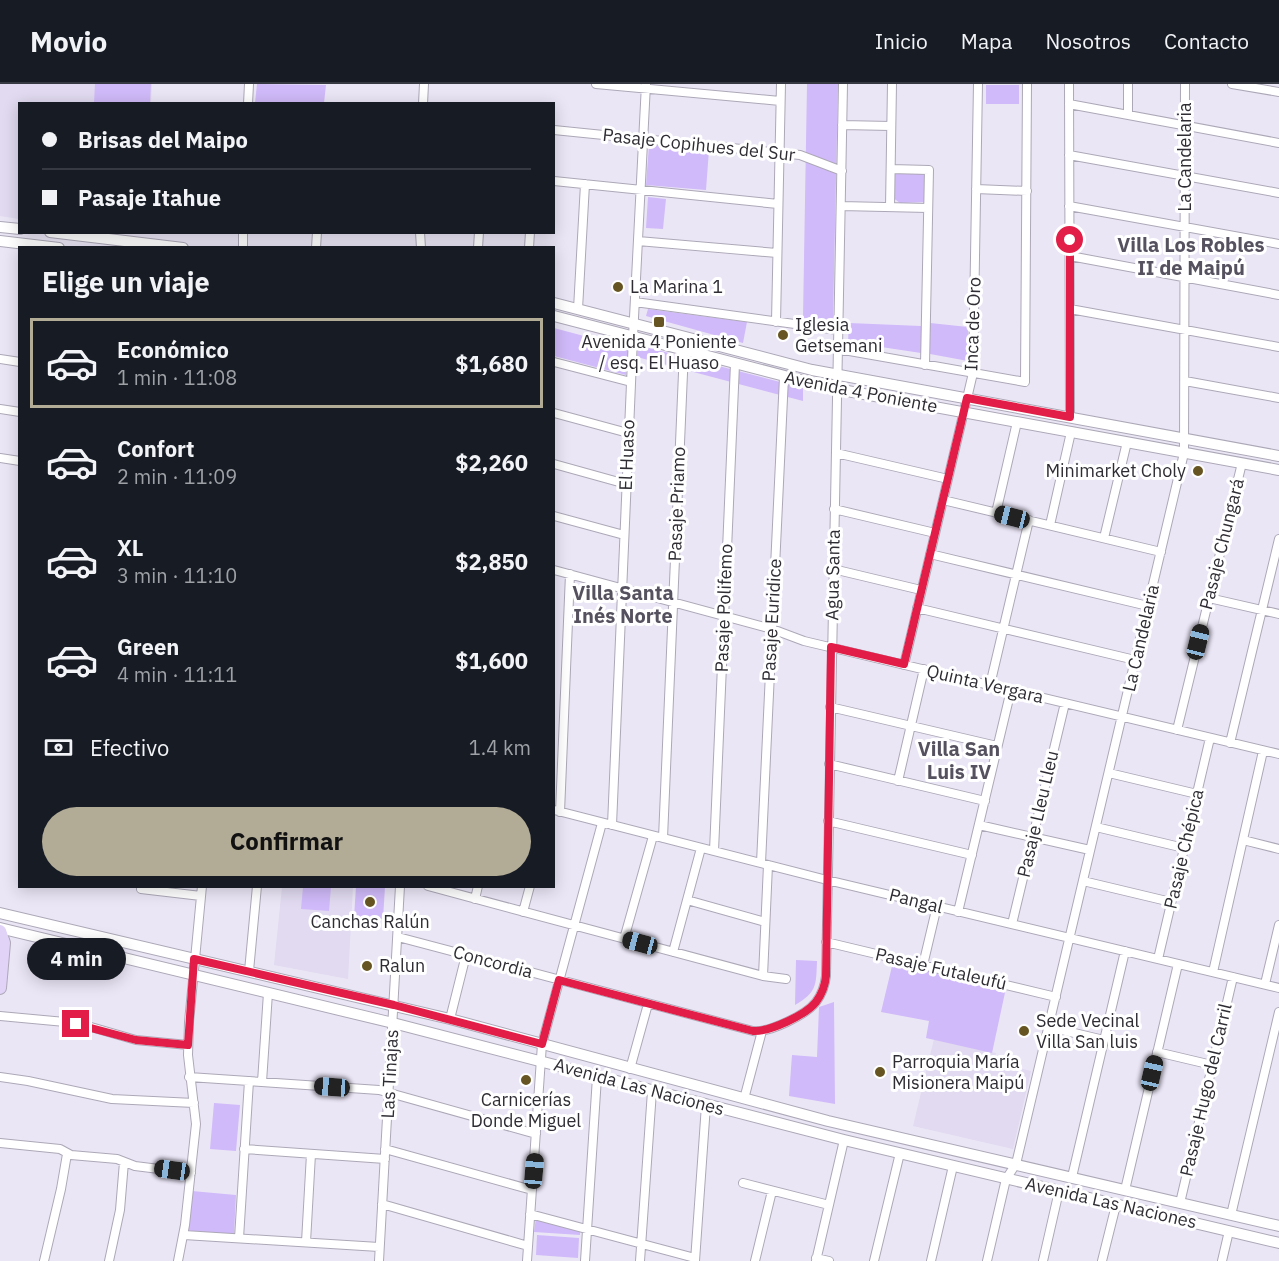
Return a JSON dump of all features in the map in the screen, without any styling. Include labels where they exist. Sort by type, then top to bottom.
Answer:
[{"type":"main road","points":[[0,929],[4,943],[0,988]]},
{"type":"street","points":[[248,102],[249,84]]},
{"type":"street","points":[[423,102],[424,84]]},
{"type":"street","points":[[596,84],[645,86],[780,101]]},
{"type":"street","points":[[776,322],[781,84]]},
{"type":"street","name":"Agua Santa","points":[[762,1031],[804,1012],[817,1001],[825,982],[843,84]]},
{"type":"street","points":[[890,207],[892,84]]},
{"type":"street","name":"Inca de Oro","points":[[904,664],[973,373],[978,84]]},
{"type":"street","points":[[838,349],[1025,382],[1027,84]]},
{"type":"street","points":[[1069,84],[1070,417]]},
{"type":"street","points":[[1128,84],[1128,115]]},
{"type":"street","name":"La Candelaria","points":[[1006,1179],[1016,1164],[1184,453],[1186,438],[1185,84]]},
{"type":"street","points":[[1232,84],[1279,92]]},
{"type":"street","name":"El Huaso","points":[[612,825],[645,86]]},
{"type":"street","points":[[1069,104],[1279,143]]},
{"type":"street","points":[[842,125],[891,126]]},
{"type":"street","name":"Pasaje Copihues del Sur","points":[[555,130],[780,153],[812,158],[842,171]]},
{"type":"street","points":[[1069,155],[1279,193]]},
{"type":"street","points":[[891,169],[929,170],[925,365]]},
{"type":"street","points":[[555,181],[778,204]]},
{"type":"street","points":[[578,309],[585,184]]},
{"type":"street","points":[[976,189],[1026,191]]},
{"type":"street","points":[[841,206],[928,208]]},
{"type":"street","points":[[1070,206],[1279,244]]},
{"type":"street","points":[[0,227],[18,229]]},
{"type":"street","points":[[67,234],[166,246]]},
{"type":"street","points":[[0,241],[21,245]]},
{"type":"street","points":[[638,241],[777,253]]},
{"type":"street","points":[[1070,256],[1279,295]]},
{"type":"street","points":[[635,302],[838,330]]},
{"type":"street","name":"Avenida 4 Poniente","points":[[555,303],[812,370],[1279,456]]},
{"type":"street","points":[[1070,309],[1279,347]]},
{"type":"street","name":"Avenida 4 Poniente","points":[[555,316],[837,389],[1279,470]]},
{"type":"street","name":"Pasaje Priamo","points":[[663,838],[684,350]]},
{"type":"street","points":[[0,359],[18,362]]},
{"type":"street","points":[[555,362],[631,382]]},
{"type":"street","name":"Pasaje Polifemo","points":[[714,851],[735,364]]},
{"type":"street","name":"Pasaje Euridice","points":[[763,976],[764,864],[772,629],[784,377]]},
{"type":"street","points":[[1185,381],[1279,398]]},
{"type":"street","points":[[0,409],[18,412]]},
{"type":"street","points":[[555,413],[628,433]]},
{"type":"street","points":[[996,513],[1017,422]]},
{"type":"street","points":[[1096,436],[1099,423]]},
{"type":"street","points":[[1050,525],[1071,432]]},
{"type":"street","points":[[1104,538],[1127,441]]},
{"type":"street","points":[[836,453],[948,479]]},
{"type":"street","points":[[0,458],[18,461]]},
{"type":"street","name":"Pasaje Chungará","points":[[1177,730],[1242,463]]},
{"type":"street","points":[[555,464],[626,484]]},
{"type":"street","points":[[943,500],[1161,552]]},
{"type":"street","points":[[834,509],[935,533]]},
{"type":"street","points":[[555,516],[624,535]]},
{"type":"street","points":[[990,685],[1029,520]]},
{"type":"street","points":[[1230,743],[1279,539]]},
{"type":"street","points":[[930,554],[1148,606]]},
{"type":"street","name":"Quinta Vergara","points":[[555,570],[772,629],[804,641],[1279,754]]},
{"type":"street","points":[[833,570],[921,590]]},
{"type":"street","points":[[557,811],[570,574]]},
{"type":"street","points":[[1209,598],[1279,614]]},
{"type":"street","points":[[917,608],[1135,660]]},
{"type":"street","points":[[898,781],[924,669]]},
{"type":"street","points":[[958,912],[1011,690]]},
{"type":"street","name":"Pasaje Lleu Lleu","points":[[1012,924],[1065,703]]},
{"type":"street","points":[[830,707],[998,746]]},
{"type":"street","name":"Pasaje Chépica","points":[[1158,959],[1210,738]]},
{"type":"street","points":[[1213,972],[1263,751]]},
{"type":"street","points":[[829,765],[985,801]]},
{"type":"street","points":[[1108,773],[1197,794]]},
{"type":"street","name":"Pangal","points":[[557,811],[827,880],[1279,988]]},
{"type":"street","points":[[828,821],[972,855]]},
{"type":"street","points":[[527,1261],[542,1044],[602,823]]},
{"type":"street","points":[[979,825],[1090,850]]},
{"type":"street","points":[[1096,827],[1184,848]]},
{"type":"street","points":[[624,939],[653,836]]},
{"type":"street","points":[[1243,840],[1279,849]]},
{"type":"street","points":[[673,952],[701,848]]},
{"type":"street","points":[[1083,881],[1171,902]]},
{"type":"street","points":[[178,1261],[196,1124],[189,1077],[188,1045],[202,888]]},
{"type":"street","points":[[249,972],[257,888]]},
{"type":"street","name":"Las Tinajas","points":[[379,1261],[400,888]]},
{"type":"street","points":[[435,888],[763,976],[786,979]]},
{"type":"street","points":[[475,899],[478,888]]},
{"type":"street","points":[[523,912],[529,888]]},
{"type":"street","points":[[141,890],[201,896]]},
{"type":"street","points":[[687,900],[765,922]]},
{"type":"street","points":[[923,965],[937,906]]},
{"type":"street","name":"Avenida Las Naciones","points":[[0,913],[450,1019],[828,1121],[1279,1226]]},
{"type":"street","name":"Avenida Las Naciones","points":[[0,929],[393,1023],[844,1140],[1279,1243]]},
{"type":"street","points":[[1265,984],[1278,930]]},
{"type":"street","name":"Concordia","points":[[398,937],[748,1030],[762,1031]]},
{"type":"street","name":"Pasaje Futaleufú","points":[[826,942],[1056,997]]},
{"type":"street","points":[[1072,1177],[1125,951]]},
{"type":"street","points":[[450,1019],[466,955]]},
{"type":"street","points":[[1125,1190],[1178,964]]},
{"type":"street","name":"Pasaje Hugo del Carril","points":[[1180,1203],[1233,977]]},
{"type":"street","points":[[262,1082],[268,993]]},
{"type":"street","points":[[630,1069],[648,1004]]},
{"type":"street","points":[[1231,1215],[1279,1012]]},
{"type":"street","points":[[0,1016],[65,1022],[136,1040],[188,1045]]},
{"type":"street","points":[[1049,1027],[1104,1040]]},
{"type":"street","points":[[744,1099],[762,1031]]},
{"type":"street","points":[[1157,1052],[1212,1065]]},
{"type":"street","points":[[0,1077],[112,1099],[194,1103]]},
{"type":"street","points":[[189,1077],[389,1092],[536,1134]]},
{"type":"street","points":[[585,1261],[597,1077]]},
{"type":"street","points":[[238,1238],[249,1082]]},
{"type":"street","points":[[640,1261],[652,1091]]},
{"type":"street","points":[[530,1214],[695,1260],[706,1106]]},
{"type":"street","points":[[829,1261],[816,1259],[844,1140]]},
{"type":"street","points":[[0,1143],[60,1149],[67,1154],[117,1159],[191,1173]]},
{"type":"street","points":[[244,1149],[385,1159]]},
{"type":"street","points":[[385,1149],[532,1190]]},
{"type":"street","points":[[874,1261],[900,1153]]},
{"type":"street","points":[[44,1261],[67,1154]]},
{"type":"street","points":[[306,1242],[311,1154]]},
{"type":"street","points":[[109,1261],[120,1210],[124,1162]]},
{"type":"street","points":[[931,1261],[953,1166]]},
{"type":"street","points":[[987,1261],[1006,1179]]},
{"type":"street","points":[[743,1183],[829,1205]]},
{"type":"street","points":[[755,1261],[772,1191]]},
{"type":"street","points":[[1043,1261],[1059,1191]]},
{"type":"street","points":[[382,1204],[528,1246]]},
{"type":"street","points":[[1102,1261],[1116,1204]]},
{"type":"street","points":[[1222,1261],[1229,1232]]},
{"type":"street","points":[[183,1235],[379,1247]]},
{"type":"shaded area","points":[[0,84],[152,84],[151,102],[18,102],[18,219],[0,216]]},
{"type":"shaded area","points":[[95,84],[151,84],[150,102],[94,102]]},
{"type":"shaded area","points":[[257,84],[326,85],[324,102],[255,102]]},
{"type":"shaded area","points":[[807,84],[838,84],[833,321],[803,318]]},
{"type":"shaded area","points":[[986,85],[1019,85],[1019,104],[986,104]]},
{"type":"shaded area","points":[[649,145],[709,150],[706,190],[646,185]]},
{"type":"shaded area","points":[[893,173],[926,173],[926,202],[900,203],[892,197]]},
{"type":"shaded area","points":[[648,197],[666,199],[663,229],[646,228]]},
{"type":"shaded area","points":[[648,309],[747,322],[743,343],[646,316]]},
{"type":"shaded area","points":[[849,323],[921,326],[921,353],[848,342]]},
{"type":"shaded area","points":[[930,323],[968,327],[968,361],[930,354]]},
{"type":"shaded area","points":[[555,328],[629,348],[626,375],[555,356]]},
{"type":"shaded area","points":[[638,345],[803,388],[803,401],[637,357]]},
{"type":"shaded area","points":[[282,888],[353,888],[348,979],[274,965]]},
{"type":"shaded area","points":[[303,888],[331,888],[329,911],[301,909]]},
{"type":"shaded area","name":"Canchas Ralún","points":[[356,888],[385,888],[383,919],[354,917]]},
{"type":"shaded area","points":[[796,960],[817,961],[814,987],[808,996],[795,1005]]},
{"type":"shaded area","points":[[893,962],[1006,988],[992,1053],[926,1038],[929,1021],[881,1012]]},
{"type":"shaded area","points":[[834,1002],[835,1104],[789,1096],[792,1055],[817,1057],[819,1007]]},
{"type":"shaded area","points":[[934,1039],[996,1053],[994,1062],[1031,1071],[1013,1149],[913,1126]]},
{"type":"shaded area","points":[[214,1103],[240,1105],[236,1151],[210,1149]]},
{"type":"shaded area","points":[[192,1191],[236,1195],[234,1234],[188,1231]]},
{"type":"shaded area","points":[[536,1218],[580,1231],[580,1235],[534,1232]]},
{"type":"shaded area","points":[[537,1235],[579,1238],[578,1258],[536,1255]]},
{"type":"place","name":"La Marina 1","points":[[618,287]]},
{"type":"place","name":"Avenida 4 Poniente / esq. El Huaso","points":[[659,322]]},
{"type":"place","name":"Iglesia Getsemani","points":[[783,335]]},
{"type":"place","name":"Minimarket Choly","points":[[1198,471]]},
{"type":"place","name":"Canchas Ralún","points":[[370,902]]},
{"type":"place","name":"Ralun","points":[[367,966]]},
{"type":"place","name":"Sede Vecinal Villa San luis","points":[[1024,1031]]},
{"type":"place","name":"Parroquia María Misionera Maipú","points":[[880,1072]]},
{"type":"place","name":"Carnicerías Donde Miguel","points":[[526,1080]]},
{"type":"district","name":"Villa Los Robles II de Maipú","points":[[1191,256]]},
{"type":"district","name":"Villa Santa Inés Norte","points":[[623,604]]},
{"type":"district","name":"Villa San Luis IV","points":[[959,760]]},
{"type":"route","points":[[76,1024],[144,1042],[188,1045],[194,959],[394,1005],[542,1044],[559,980],[753,1031],[768,1030],[809,1009],[822,993],[826,976],[831,647],[904,664],[967,398],[1070,417],[1070,240]]}]
